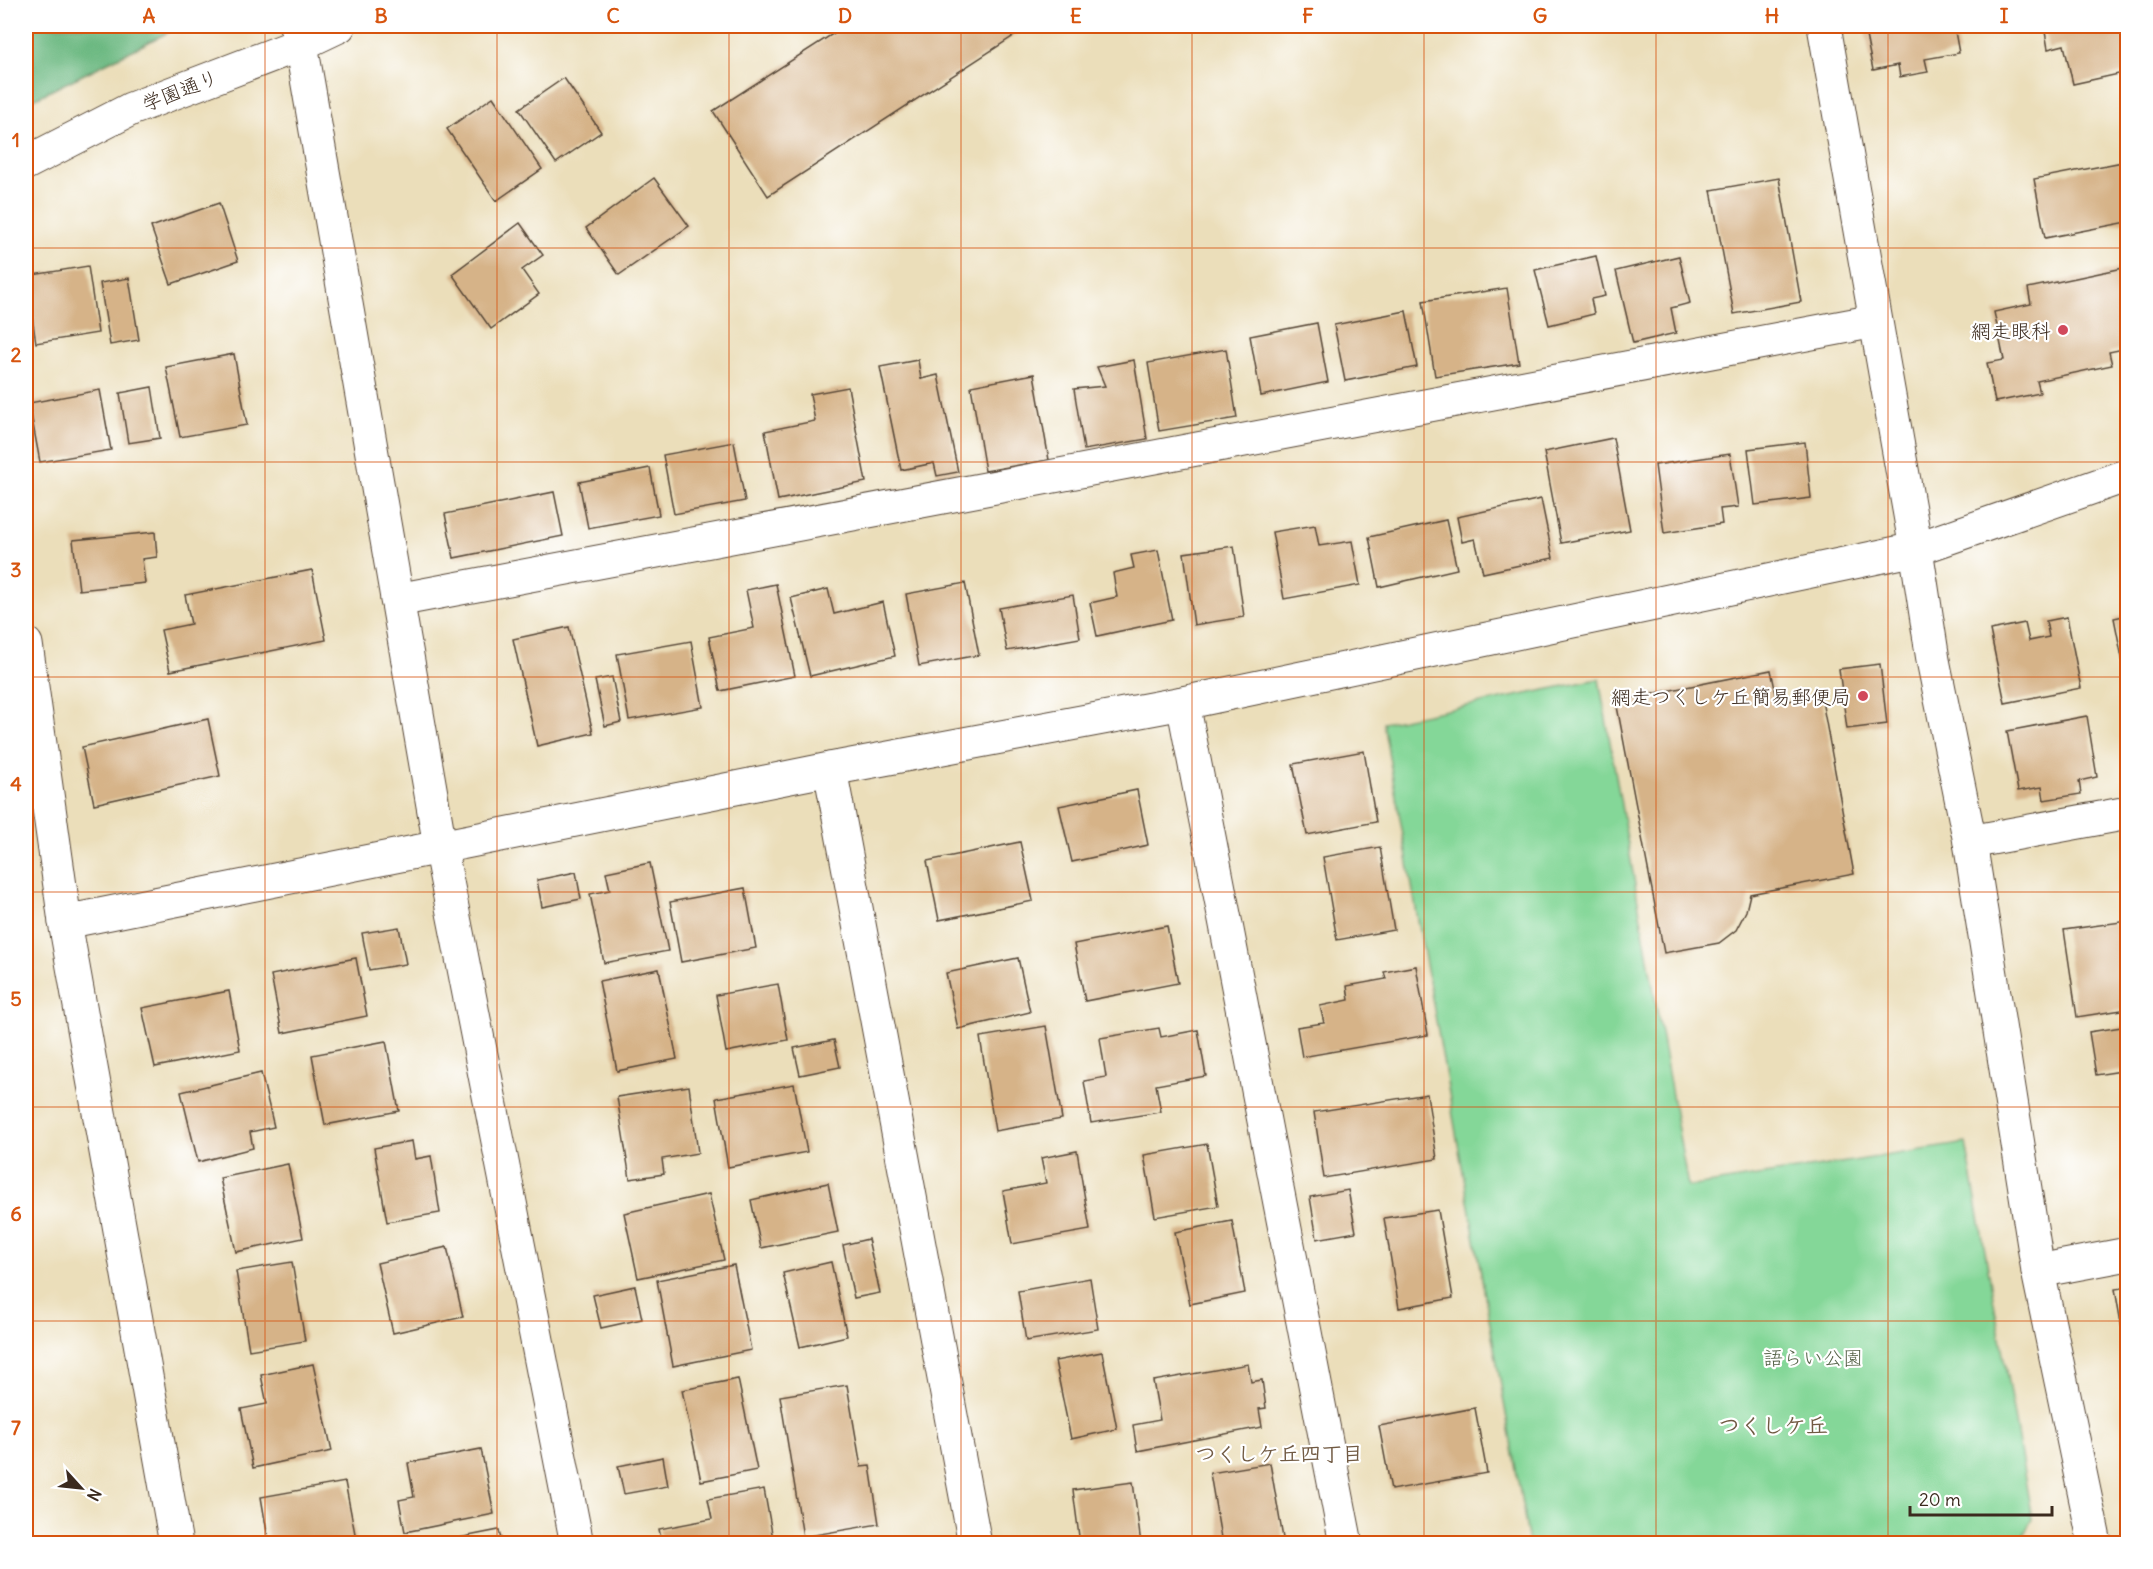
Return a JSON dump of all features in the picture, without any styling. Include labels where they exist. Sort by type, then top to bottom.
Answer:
[{"type":"street","name":"学園通り","points":[[26,163],[131,109],[299,35],[339,26]]},
{"type":"street","points":[[1824,26],[1916,549],[1933,660],[1970,842],[2038,1271],[2095,1544]]},
{"type":"street","points":[[299,35],[440,846],[578,1544]]},
{"type":"street","points":[[397,600],[1875,321]]},
{"type":"street","points":[[65,922],[830,769],[1184,703],[1916,549],[2127,475]]},
{"type":"street","points":[[26,644],[65,922],[176,1544]]},
{"type":"street","points":[[1184,703],[1346,1544]]},
{"type":"street","points":[[830,769],[975,1544]]},
{"type":"street","points":[[1970,842],[2127,813]]},
{"type":"street","points":[[2038,1271],[2127,1254]]},
{"type":"green space","points":[[26,26],[181,26],[26,103]]},
{"type":"green space","name":"語らい公園","points":[[1599,679],[1688,1187],[1966,1143],[2032,1519],[2019,1543],[1529,1543],[1383,723]]},
{"type":"building","points":[[845,26],[1029,26],[768,196],[713,111]]},
{"type":"building","points":[[1864,26],[1954,26],[1959,53],[1925,59],[1928,72],[1900,77],[1898,65],[1873,70]]},
{"type":"building","points":[[2044,26],[2125,26],[2128,35],[2128,72],[2073,84],[2064,45],[2048,49]]},
{"type":"building","points":[[564,78],[601,132],[556,163],[519,109]]},
{"type":"building","points":[[493,97],[542,169],[496,201],[447,129]]},
{"type":"building","points":[[2128,161],[2128,222],[2045,238],[2034,179]]},
{"type":"building","points":[[654,178],[689,226],[619,275],[586,228]]},
{"type":"building","points":[[1779,178],[1801,302],[1734,314],[1711,190]]},
{"type":"building","points":[[219,203],[238,261],[171,284],[151,227]]},
{"type":"building","points":[[520,223],[543,255],[522,270],[539,294],[491,329],[452,274]]},
{"type":"building","points":[[1596,256],[1605,296],[1591,299],[1594,314],[1549,325],[1535,270]]},
{"type":"building","points":[[1679,256],[1690,303],[1671,308],[1676,333],[1633,343],[1616,271]]},
{"type":"building","points":[[88,266],[98,333],[36,343],[26,276]]},
{"type":"building","name":"網走眼科","points":[[2128,267],[2128,348],[2109,352],[2112,365],[2037,381],[2040,393],[1995,402],[1987,363],[2004,360],[1994,312],[2031,304],[2028,288]]},
{"type":"building","points":[[129,278],[139,340],[110,345],[100,283]]},
{"type":"building","points":[[1507,288],[1519,363],[1435,376],[1423,301]]},
{"type":"building","points":[[1406,311],[1417,367],[1345,381],[1334,325]]},
{"type":"building","points":[[1317,323],[1328,382],[1261,396],[1250,336]]},
{"type":"building","points":[[1226,349],[1237,418],[1159,431],[1148,363]]},
{"type":"building","points":[[234,354],[247,425],[180,437],[166,367]]},
{"type":"building","points":[[918,360],[921,379],[938,375],[958,472],[937,476],[934,463],[901,470],[880,367]]},
{"type":"building","points":[[1134,360],[1147,439],[1084,450],[1074,389],[1105,386],[1097,367]]},
{"type":"building","points":[[1034,374],[1049,460],[985,471],[971,386]]},
{"type":"building","points":[[152,387],[160,438],[128,443],[120,393]]},
{"type":"building","points":[[848,387],[866,482],[778,500],[765,431],[815,421],[810,394]]},
{"type":"building","points":[[100,390],[111,450],[40,462],[29,403]]},
{"type":"building","points":[[1613,438],[1630,530],[1561,543],[1544,452]]},
{"type":"building","points":[[734,442],[745,501],[674,514],[663,455]]},
{"type":"building","points":[[1805,442],[1811,498],[1755,505],[1748,449]]},
{"type":"building","points":[[1730,454],[1738,507],[1720,509],[1722,524],[1664,533],[1655,465]]},
{"type":"building","points":[[650,468],[659,515],[588,528],[579,482]]},
{"type":"building","points":[[554,492],[563,536],[454,558],[445,514]]},
{"type":"building","points":[[1541,499],[1553,558],[1483,573],[1475,539],[1462,542],[1457,517]]},
{"type":"building","points":[[1446,520],[1457,569],[1379,587],[1369,537]]},
{"type":"building","points":[[1315,525],[1319,546],[1352,541],[1360,585],[1284,599],[1272,532]]},
{"type":"building","points":[[155,532],[157,557],[142,559],[145,583],[79,590],[73,540]]},
{"type":"building","points":[[1234,546],[1244,617],[1194,625],[1184,553]]},
{"type":"building","points":[[1158,550],[1172,620],[1097,636],[1090,603],[1117,597],[1113,573],[1134,568],[1131,555]]},
{"type":"building","points":[[312,570],[326,640],[170,671],[161,630],[191,624],[185,595]]},
{"type":"building","points":[[965,583],[979,655],[919,666],[906,594]]},
{"type":"building","points":[[776,584],[795,676],[720,691],[709,637],[754,628],[746,590]]},
{"type":"building","points":[[828,589],[834,614],[883,602],[895,656],[810,676],[791,598]]},
{"type":"building","points":[[1073,595],[1080,638],[1007,651],[999,608]]},
{"type":"building","points":[[2128,615],[2128,673],[2125,673],[2114,618]]},
{"type":"building","points":[[2067,617],[2081,688],[2005,703],[1990,630],[2025,623],[2029,641],[2049,637],[2046,621]]},
{"type":"building","points":[[569,627],[593,733],[537,746],[513,639]]},
{"type":"building","points":[[691,641],[703,707],[629,720],[617,654]]},
{"type":"building","name":"網走つくしケ丘簡易郵便局","points":[[1880,664],[1887,724],[1847,729],[1839,669]]},
{"type":"building","points":[[1771,670],[1778,703],[1821,695],[1854,874],[1750,894],[1746,911],[1736,930],[1719,943],[1664,953],[1616,701]]},
{"type":"building","points":[[612,677],[621,722],[605,726],[595,680]]},
{"type":"building","points":[[2087,716],[2097,777],[2079,781],[2081,794],[2044,800],[2042,787],[2018,791],[2007,731]]},
{"type":"building","points":[[208,719],[220,776],[94,804],[82,747]]},
{"type":"building","points":[[1364,751],[1376,822],[1307,835],[1293,764]]},
{"type":"building","points":[[1137,790],[1148,845],[1072,862],[1059,806]]},
{"type":"building","points":[[1020,842],[1033,901],[939,920],[927,861]]},
{"type":"building","points":[[1380,847],[1394,930],[1337,940],[1323,857]]},
{"type":"building","points":[[650,863],[668,951],[604,963],[590,894],[610,890],[606,872]]},
{"type":"building","points":[[576,872],[581,899],[542,907],[537,880]]},
{"type":"building","points":[[745,888],[756,948],[681,962],[670,902]]},
{"type":"building","points":[[2128,921],[2128,1009],[2077,1017],[2064,930]]},
{"type":"building","points":[[1167,926],[1178,983],[1085,1001],[1074,944]]},
{"type":"building","points":[[399,927],[406,964],[369,970],[362,933]]},
{"type":"building","points":[[356,958],[367,1016],[282,1033],[271,975]]},
{"type":"building","points":[[1018,958],[1030,1012],[958,1029],[946,973]]},
{"type":"building","points":[[1416,966],[1428,1035],[1302,1057],[1297,1027],[1324,1023],[1320,1006],[1349,1000],[1347,986],[1386,979],[1384,972]]},
{"type":"building","points":[[659,969],[677,1059],[617,1071],[599,981]]},
{"type":"building","points":[[778,984],[788,1040],[726,1052],[716,995]]},
{"type":"building","points":[[229,991],[240,1050],[155,1067],[142,1008]]},
{"type":"building","points":[[1046,1026],[1062,1119],[995,1131],[980,1037]]},
{"type":"building","points":[[2128,1026],[2128,1070],[2096,1075],[2089,1032]]},
{"type":"building","points":[[1159,1028],[1161,1037],[1198,1030],[1206,1076],[1156,1085],[1161,1112],[1091,1123],[1084,1081],[1106,1077],[1100,1038]]},
{"type":"building","points":[[834,1040],[840,1067],[800,1075],[794,1048]]},
{"type":"building","points":[[386,1041],[399,1111],[325,1125],[312,1055]]},
{"type":"building","points":[[261,1073],[274,1127],[250,1132],[253,1148],[198,1162],[181,1092]]},
{"type":"building","points":[[794,1084],[807,1152],[728,1167],[716,1098]]},
{"type":"building","points":[[689,1086],[698,1153],[662,1159],[664,1174],[630,1179],[617,1097]]},
{"type":"building","points":[[1427,1094],[1437,1159],[1324,1178],[1314,1112]]},
{"type":"building","points":[[412,1141],[415,1159],[431,1156],[440,1213],[387,1222],[374,1148]]},
{"type":"building","points":[[1207,1144],[1218,1206],[1155,1217],[1144,1155]]},
{"type":"building","points":[[1077,1151],[1090,1230],[1012,1244],[1003,1191],[1046,1183],[1041,1158]]},
{"type":"building","points":[[288,1164],[303,1238],[236,1252],[220,1178]]},
{"type":"building","points":[[828,1183],[838,1232],[761,1248],[751,1200]]},
{"type":"building","points":[[1348,1190],[1356,1232],[1317,1239],[1310,1197]]},
{"type":"building","points":[[709,1194],[724,1260],[638,1278],[624,1213]]},
{"type":"building","points":[[1438,1210],[1453,1298],[1399,1308],[1384,1218]]},
{"type":"building","points":[[1232,1221],[1245,1293],[1190,1304],[1175,1232]]},
{"type":"building","points":[[868,1239],[880,1293],[854,1298],[843,1245]]},
{"type":"building","points":[[447,1247],[463,1317],[393,1333],[377,1263]]},
{"type":"building","points":[[292,1262],[305,1341],[249,1350],[236,1271]]},
{"type":"building","points":[[831,1262],[847,1336],[800,1347],[783,1273]]},
{"type":"building","points":[[734,1265],[751,1350],[673,1366],[657,1280]]},
{"type":"building","points":[[1090,1278],[1098,1329],[1026,1341],[1018,1291]]},
{"type":"building","points":[[635,1286],[642,1319],[601,1328],[593,1295]]},
{"type":"building","points":[[2128,1287],[2128,1352],[2126,1352],[2115,1289]]},
{"type":"building","points":[[1102,1352],[1117,1429],[1071,1439],[1055,1361]]},
{"type":"building","points":[[313,1364],[332,1451],[253,1468],[241,1409],[267,1404],[261,1375]]},
{"type":"building","points":[[1248,1364],[1251,1382],[1262,1380],[1266,1408],[1259,1409],[1262,1427],[1137,1451],[1133,1425],[1160,1420],[1153,1381]]},
{"type":"building","points":[[738,1379],[757,1470],[701,1481],[682,1390]]},
{"type":"building","points":[[847,1385],[861,1467],[870,1466],[879,1524],[803,1537],[780,1396]]},
{"type":"building","points":[[1475,1408],[1487,1473],[1391,1490],[1379,1426]]},
{"type":"building","points":[[481,1449],[494,1514],[405,1532],[399,1500],[414,1497],[408,1463]]},
{"type":"building","points":[[663,1457],[668,1486],[624,1494],[618,1466]]},
{"type":"building","points":[[1270,1463],[1284,1544],[1222,1544],[1210,1473]]},
{"type":"building","points":[[345,1482],[357,1544],[269,1544],[261,1497]]},
{"type":"building","points":[[1133,1482],[1141,1544],[1080,1544],[1073,1490]]},
{"type":"building","points":[[764,1489],[774,1544],[662,1544],[659,1529],[712,1519],[708,1499]]},
{"type":"building","points":[[499,1530],[502,1544],[459,1544],[458,1538]]},
{"type":"place","name":"網走眼科","points":[[2063,330]]},
{"type":"place","name":"網走つくしケ丘簡易郵便局","points":[[1863,696]]},
{"type":"district","name":"つくしケ丘","points":[[1773,1425]]},
{"type":"district","name":"つくしケ丘四丁目","points":[[1279,1453]]}]
